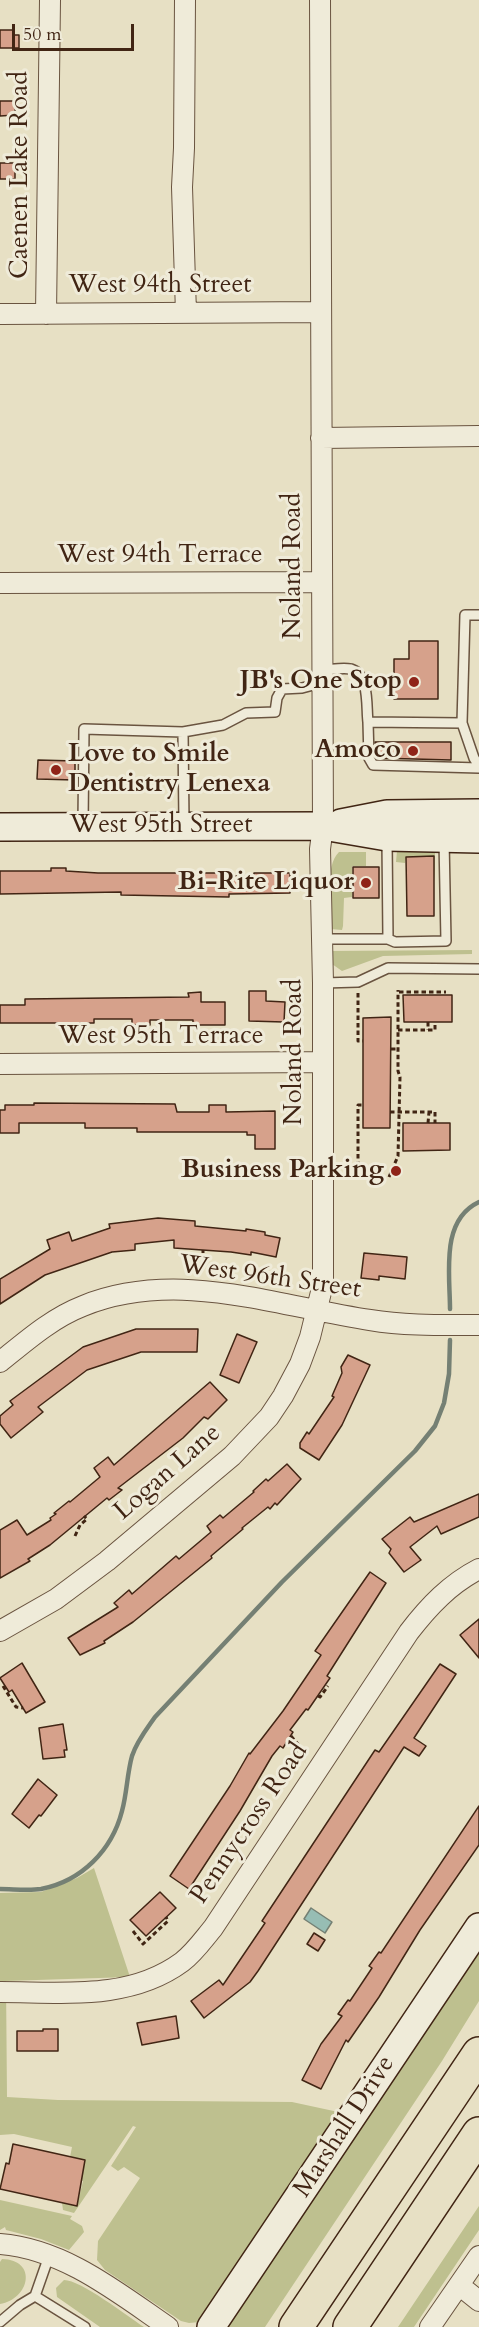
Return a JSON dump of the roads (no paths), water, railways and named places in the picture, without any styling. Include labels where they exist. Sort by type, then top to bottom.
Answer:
[{"type":"highway","points":[[296,2327],[479,2054]]},
{"type":"highway","points":[[350,2327],[479,2134]]},
{"type":"main road","name":"West 95th Street","points":[[322,826],[387,814],[479,813]]},
{"type":"main road","name":"West 95th Street","points":[[0,827],[322,826],[387,837],[479,838]]},
{"type":"main road","name":"Marshall Drive","points":[[211,2327],[479,1927]]},
{"type":"street","name":"Caenen Lake Road","points":[[46,314],[50,0]]},
{"type":"street","points":[[185,0],[182,187],[186,313]]},
{"type":"street","name":"Noland Road","points":[[316,1311],[322,1284],[323,1250],[323,983],[320,849],[322,826],[320,0]]},
{"type":"street","name":"West 94th Street","points":[[0,314],[320,312]]},
{"type":"street","points":[[321,438],[479,436]]},
{"type":"street","name":"West 94th Terrace","points":[[0,584],[321,582]]},
{"type":"street","name":"West 95th Terrace","points":[[0,1065],[323,1062]]},
{"type":"street","name":"West 96th Street","points":[[0,1362],[48,1324],[81,1307],[126,1293],[159,1289],[202,1290],[316,1311],[403,1323],[479,1325]]},
{"type":"street","name":"Logan Lane","points":[[0,1631],[56,1599],[107,1561],[232,1456],[256,1432],[283,1396],[300,1364],[316,1311]]},
{"type":"street","name":"Pennycross Road","points":[[0,1992],[105,1992],[132,1987],[158,1978],[194,1952],[213,1928],[410,1632],[440,1596],[479,1569]]},
{"type":"street","points":[[0,2244],[49,2256],[74,2266],[102,2282],[168,2327]]},
{"type":"street","points":[[430,2327],[479,2256]]},
{"type":"street","points":[[459,2285],[479,2301]]},
{"type":"lane","points":[[83,827],[84,729],[183,732],[223,725],[246,713],[275,712],[277,698],[282,689],[302,688],[321,676],[351,669],[360,675],[364,683],[369,758],[373,765],[479,767],[462,723],[465,615],[479,615]]},
{"type":"lane","points":[[368,722],[462,723]]},
{"type":"lane","points":[[183,732],[184,827]]},
{"type":"lane","points":[[387,837],[388,939]]},
{"type":"lane","points":[[321,939],[388,939],[395,942],[446,941],[444,838]]},
{"type":"lane","points":[[323,983],[358,982],[388,968],[479,969]]},
{"type":"lane","points":[[0,2322],[35,2296],[49,2256]]},
{"type":"lane","points":[[35,2296],[85,2327]]},
{"type":"water","points":[[311,1908],[332,1922],[325,1933],[304,1919]]},
{"type":"waterway","points":[[450,1309],[449,1265],[453,1235],[458,1221],[467,1210],[479,1202]]},
{"type":"waterway","points":[[0,1889],[36,1890],[56,1885],[82,1871],[103,1851],[111,1839],[122,1811],[134,1751],[155,1717],[282,1582],[415,1451],[435,1426],[444,1403],[449,1374],[450,1340]]},
{"type":"place","name":"JB's One Stop","points":[[414,682]]},
{"type":"place","name":"Amoco","points":[[413,751]]},
{"type":"place","name":"Love to Smile Dentistry Lenexa","points":[[56,770]]},
{"type":"place","name":"Bi-Rite Liquor","points":[[366,883]]},
{"type":"place","name":"Business Parking","points":[[396,1171]]}]
